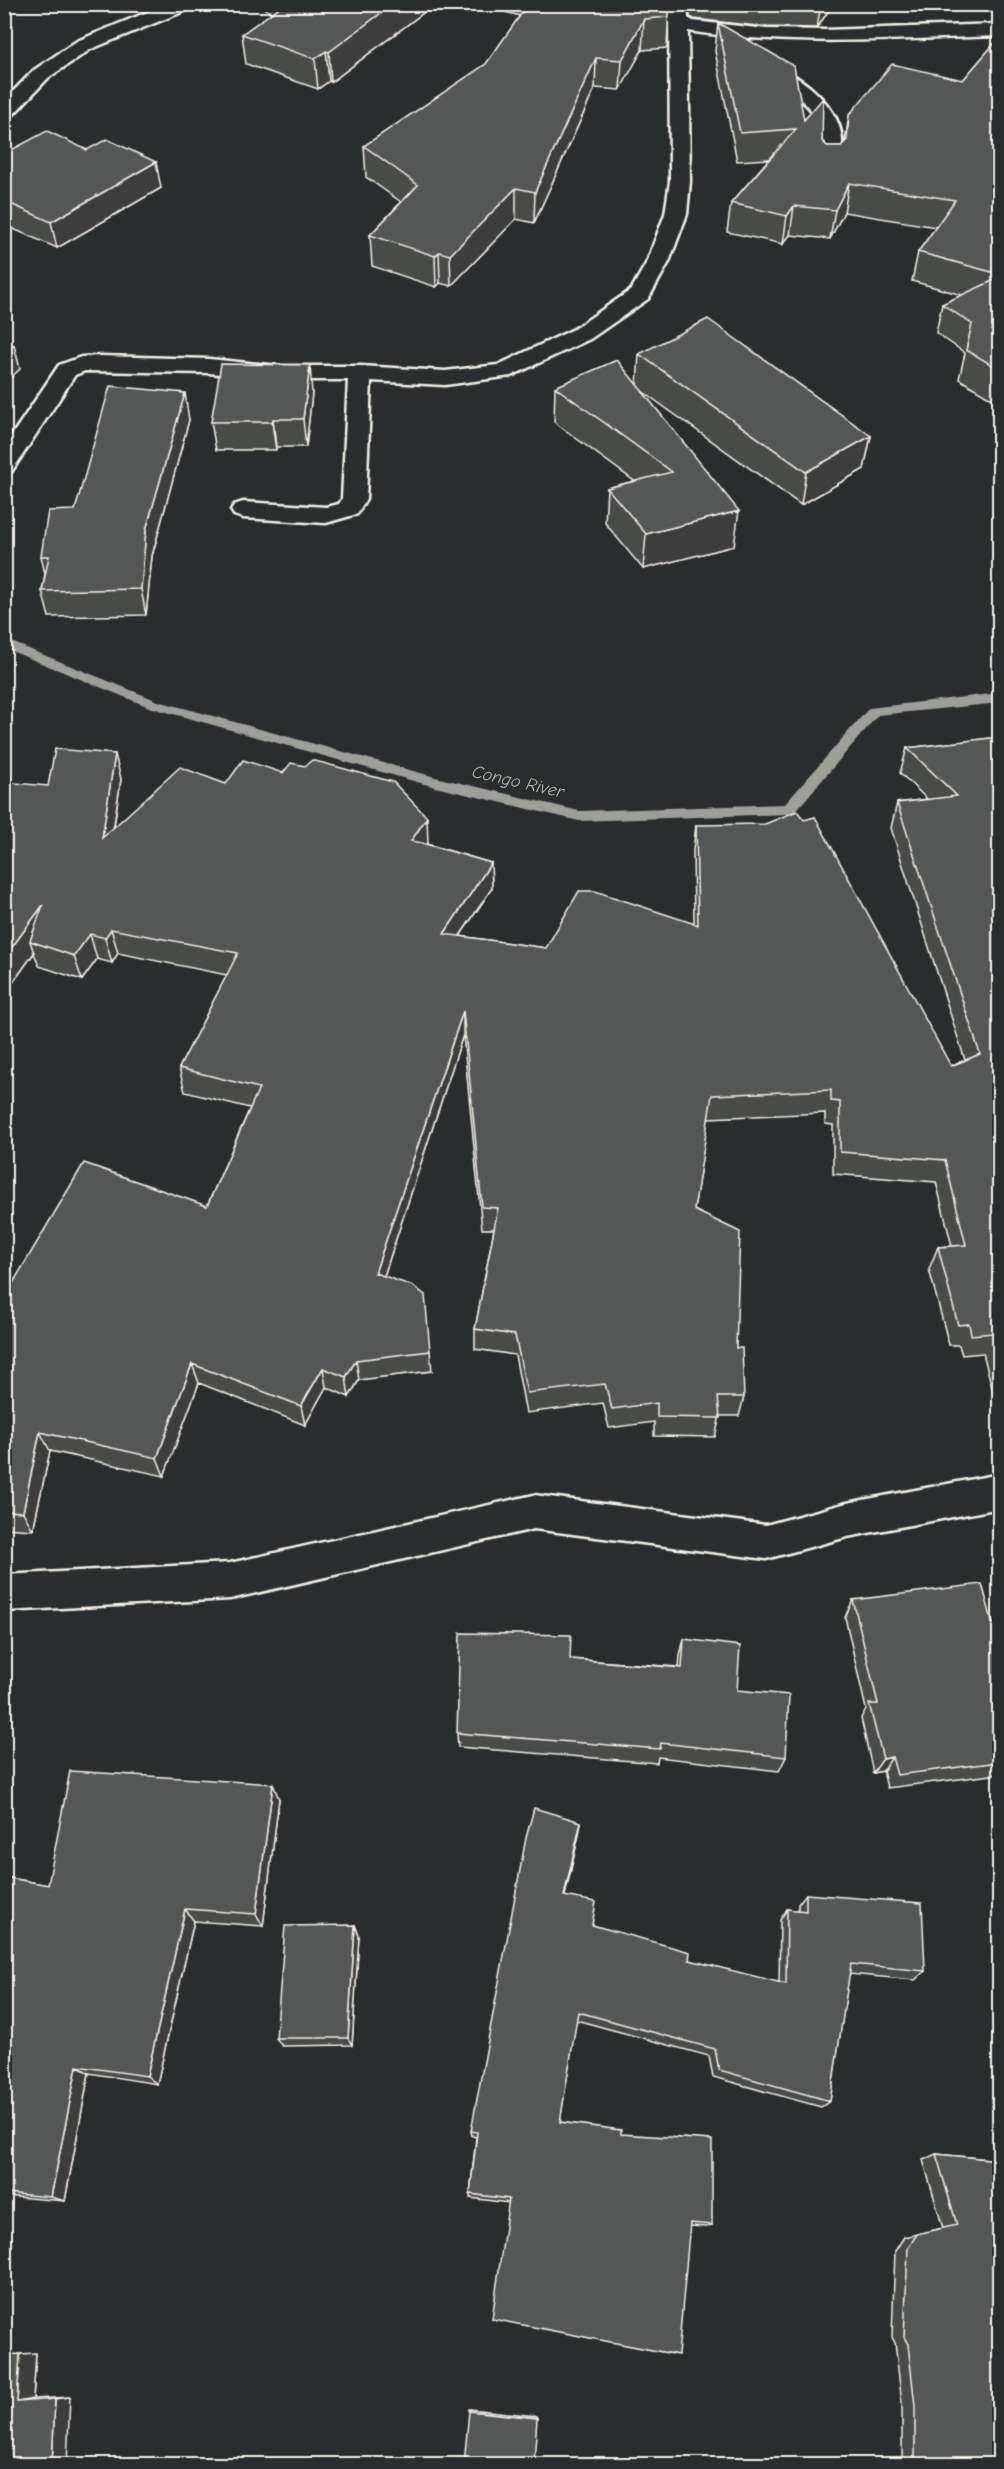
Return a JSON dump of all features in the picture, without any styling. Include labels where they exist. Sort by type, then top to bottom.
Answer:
[{"type":"street","points":[[4,113],[41,74],[84,45],[184,4]]},
{"type":"street","points":[[682,17],[767,35],[825,36],[999,30]]},
{"type":"street","points":[[682,17],[733,52],[795,86],[821,108],[828,118],[833,139],[830,168]]},
{"type":"street","points":[[4,466],[67,370],[81,364],[209,366],[279,373],[360,373],[445,378],[502,371],[582,334],[640,294],[658,262],[676,214],[680,181],[682,17]]},
{"type":"street","points":[[243,510],[326,515],[348,509],[354,499],[360,373]]},
{"type":"street","points":[[4,1593],[230,1581],[534,1512],[766,1542],[847,1520],[999,1491]]},
{"type":"building","points":[[284,4],[393,4],[329,52],[326,51],[315,59],[242,34]]},
{"type":"building","points":[[528,4],[669,4],[669,17],[644,19],[622,60],[596,58],[535,192],[516,188],[450,255],[439,252],[435,256],[370,235],[418,185],[364,146],[486,64]]},
{"type":"building","points":[[718,23],[794,66],[804,120],[823,98],[822,141],[827,146],[841,146],[847,140],[849,115],[892,64],[963,80],[999,38],[999,274],[918,252],[955,200],[849,183],[835,210],[794,206],[787,216],[731,203],[796,129],[740,133]]},
{"type":"building","points":[[47,131],[87,150],[107,139],[156,162],[51,222],[4,201],[4,154]]},
{"type":"building","points":[[999,278],[999,369],[966,350],[972,324],[942,304]]},
{"type":"building","points":[[708,319],[871,436],[806,472],[639,354]]},
{"type":"building","points":[[4,343],[14,345],[4,354]]},
{"type":"building","points":[[617,360],[739,511],[646,534],[607,488],[672,472],[555,387]]},
{"type":"building","points":[[221,364],[310,365],[303,419],[273,419],[272,422],[211,422]]},
{"type":"building","points":[[110,386],[185,393],[146,530],[141,589],[42,591],[49,556],[41,556],[48,511],[75,510]]},
{"type":"building","points":[[999,737],[999,1357],[993,1333],[971,1335],[969,1324],[958,1325],[938,1247],[966,1245],[945,1160],[840,1152],[840,1102],[831,1101],[831,1090],[712,1095],[694,1210],[740,1232],[736,1348],[742,1348],[744,1397],[718,1397],[720,1418],[657,1417],[657,1403],[612,1409],[605,1384],[527,1393],[515,1335],[475,1329],[498,1208],[482,1207],[463,1011],[375,1273],[413,1286],[425,1295],[430,1351],[356,1360],[346,1377],[323,1368],[301,1406],[192,1364],[157,1458],[40,1432],[23,1512],[4,1511],[4,1298],[84,1163],[207,1206],[259,1088],[179,1068],[238,953],[111,929],[105,938],[90,934],[74,956],[30,941],[43,905],[4,958],[4,782],[48,786],[55,749],[115,754],[102,838],[180,767],[226,784],[243,760],[283,773],[291,763],[305,766],[312,760],[393,782],[427,817],[411,841],[491,863],[444,934],[546,948],[579,891],[595,891],[698,925],[696,825],[765,824],[797,811],[804,820],[815,817],[951,1066],[980,1054],[897,803],[957,796],[907,748]]},
{"type":"building","points":[[982,1584],[993,1624],[999,1623],[999,1762],[897,1775],[892,1757],[883,1759],[869,1704],[878,1704],[853,1600]]},
{"type":"building","points":[[460,1633],[571,1635],[570,1659],[682,1668],[684,1639],[740,1646],[737,1690],[789,1695],[786,1757],[661,1743],[660,1749],[457,1733]]},
{"type":"building","points":[[70,1771],[273,1784],[256,1914],[185,1909],[147,2076],[77,2066],[51,2197],[4,2193],[4,1877],[48,1885]]},
{"type":"building","points":[[534,1808],[581,1822],[564,1896],[596,1902],[592,1925],[690,1952],[689,1960],[786,1984],[787,1909],[806,1911],[806,1894],[922,1903],[925,1971],[851,1964],[830,2101],[719,2070],[715,2049],[578,2012],[560,2122],[621,2130],[621,2134],[712,2140],[712,2225],[690,2223],[678,2355],[492,2319],[509,2199],[470,2194],[477,2132],[471,2131],[526,1838]]},
{"type":"building","points":[[355,1925],[348,2038],[276,2038],[285,1926]]},
{"type":"building","points":[[936,2154],[999,2160],[999,2464],[915,2464],[915,2406],[908,2344],[904,2337],[908,2248],[917,2234],[957,2225]]},
{"type":"building","points":[[20,2354],[17,2402],[55,2399],[52,2464],[4,2464],[4,2355]]},
{"type":"building","points":[[469,2411],[537,2418],[534,2464],[464,2464]]},
{"type":"waterway","name":"Congo River","points":[[4,643],[154,704],[435,782],[579,816],[789,809],[874,711],[1000,698]]}]
